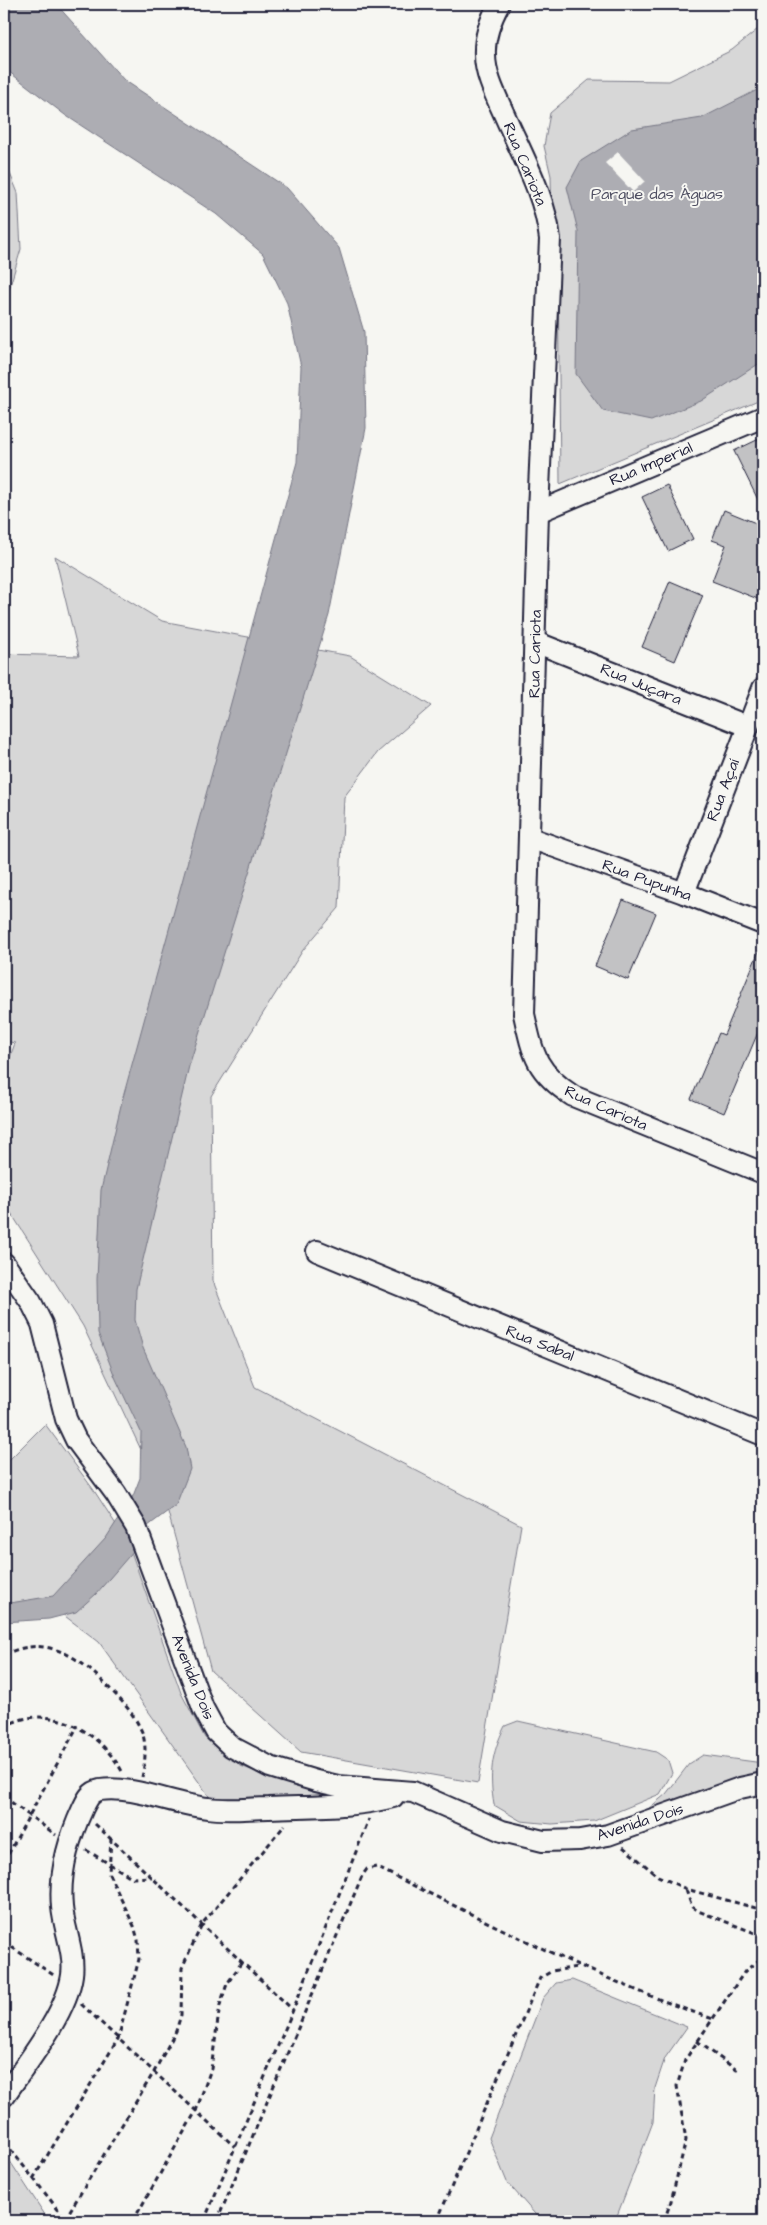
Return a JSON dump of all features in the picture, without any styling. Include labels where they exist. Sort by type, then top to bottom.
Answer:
[{"type":"street","name":"Rua Cariota","points":[[499,4],[492,18],[487,38],[485,55],[488,73],[495,94],[545,207],[550,239],[538,512],[536,642],[524,1014],[531,1047],[548,1077],[573,1096],[763,1173]]},
{"type":"street","name":"Rua Imperial","points":[[538,512],[763,417]]},
{"type":"street","name":"Rua Juçara","points":[[536,642],[747,726]]},
{"type":"street","name":"Rua Açaí","points":[[684,893],[763,688]]},
{"type":"street","name":"Rua Pupunha","points":[[530,838],[684,893],[763,924]]},
{"type":"street","name":"Rua Sabal","points":[[317,1251],[763,1435]]},
{"type":"street","name":"Avenida Dois","points":[[4,1263],[31,1302],[42,1324],[66,1419],[76,1440],[116,1494],[136,1527],[194,1687],[216,1732],[232,1747],[250,1758],[294,1775],[338,1786],[412,1792],[502,1831],[543,1841],[580,1840],[608,1835],[740,1788],[763,1783]]},
{"type":"street","points":[[4,2096],[44,2037],[68,1992],[73,1973],[61,1892],[70,1841],[81,1812],[92,1793],[106,1790],[144,1795],[208,1808],[292,1807],[376,1801],[412,1792]]},
{"type":"path","points":[[4,1655],[16,1649],[46,1647],[74,1656],[99,1678],[131,1711],[143,1734],[145,1762],[141,1782]]},
{"type":"path","points":[[4,1725],[48,1716],[68,1722],[108,1749],[117,1762]]},
{"type":"path","points":[[4,1862],[77,1727]]},
{"type":"path","points":[[4,1798],[52,1833],[70,1841],[134,1878],[152,1877]]},
{"type":"path","points":[[204,2221],[293,2010],[376,1801]]},
{"type":"path","points":[[4,2144],[66,2220],[154,2072],[176,2031],[180,2015],[182,1968],[202,1924],[286,1825],[292,1807]]},
{"type":"path","points":[[81,1812],[293,2010]]},
{"type":"path","points":[[608,1835],[658,1876],[686,1890],[763,1910]]},
{"type":"path","points":[[34,2179],[118,2039],[139,1959],[138,1940],[134,1926],[108,1874],[111,1838]]},
{"type":"path","points":[[217,2221],[362,1876],[367,1869],[376,1867],[581,1966],[666,2003],[713,2018]]},
{"type":"path","points":[[686,1890],[692,1907],[698,1911],[763,1936]]},
{"type":"path","points":[[4,1942],[59,1978],[68,1992],[235,2147]]},
{"type":"path","points":[[664,2221],[671,2201],[686,2140],[677,2086],[685,2060],[745,1972],[763,1957]]},
{"type":"path","points":[[133,2221],[196,2111],[211,2069],[220,2005],[227,1984],[242,1962]]},
{"type":"path","points":[[437,2221],[540,1978],[552,1971],[581,1966]]},
{"type":"path","points":[[697,2042],[738,2071]]},
{"type":"green space","name":"Parque das Águas","points":[[763,25],[763,399],[560,484],[558,258],[552,220],[551,176],[544,146],[550,113],[589,80],[669,81],[732,50]]},
{"type":"green space","points":[[4,159],[18,193],[21,249],[4,306]]},
{"type":"green space","points":[[55,556],[162,621],[350,656],[431,706],[378,752],[344,797],[339,908],[303,950],[211,1096],[213,1281],[255,1387],[521,1525],[478,1783],[301,1752],[211,1671],[165,1501],[83,1326],[4,1202],[4,1074],[15,1043],[4,1041],[4,654],[79,656]]},
{"type":"green space","points":[[45,1424],[93,1489],[128,1543],[181,1693],[205,1738],[241,1766],[269,1777],[326,1793],[384,1795],[279,1803],[211,1799],[99,1642],[57,1610],[4,1602],[4,1465]]},
{"type":"green space","points":[[518,1721],[656,1752],[668,1760],[672,1773],[660,1794],[594,1821],[552,1824],[521,1821],[494,1805],[492,1784],[492,1765],[500,1736],[505,1726]]},
{"type":"green space","points":[[703,1755],[763,1763],[763,1772],[630,1824],[666,1794],[689,1764]]},
{"type":"green space","points":[[572,1980],[687,2027],[665,2058],[655,2088],[653,2122],[615,2221],[541,2221],[507,2182],[489,2138],[543,1998],[556,1983]]},
{"type":"green space","points":[[4,2152],[49,2221],[4,2221]]},
{"type":"shaded area","points":[[4,4],[56,4],[124,80],[287,188],[339,248],[364,332],[366,428],[329,615],[189,1066],[136,1289],[135,1320],[143,1348],[186,1447],[190,1469],[176,1505],[148,1526],[135,1549],[96,1594],[76,1612],[49,1619],[4,1622],[4,1604],[53,1596],[106,1538],[133,1496],[140,1478],[141,1432],[115,1377],[98,1333],[97,1280],[101,1190],[122,1101],[297,462],[301,367],[287,303],[263,254],[216,214],[65,115],[4,68]]},
{"type":"shaded area","name":"Parque das Águas","points":[[763,87],[763,361],[701,401],[651,421],[603,411],[576,374],[578,231],[567,187],[581,161],[632,129],[702,118]]},
{"type":"pier","points":[[618,152],[645,181],[633,192],[605,163]]},
{"type":"building","points":[[759,439],[763,448],[763,510],[734,451]]},
{"type":"building","points":[[667,485],[693,539],[668,551],[642,497]]},
{"type":"building","points":[[724,510],[763,526],[763,601],[712,581],[726,545],[712,540]]},
{"type":"building","points":[[670,581],[703,595],[675,661],[642,647]]},
{"type":"building","points":[[623,900],[656,913],[628,980],[595,966]]},
{"type":"building","points":[[763,941],[763,1032],[759,1030],[724,1113],[691,1099],[719,1033],[724,1035]]}]
